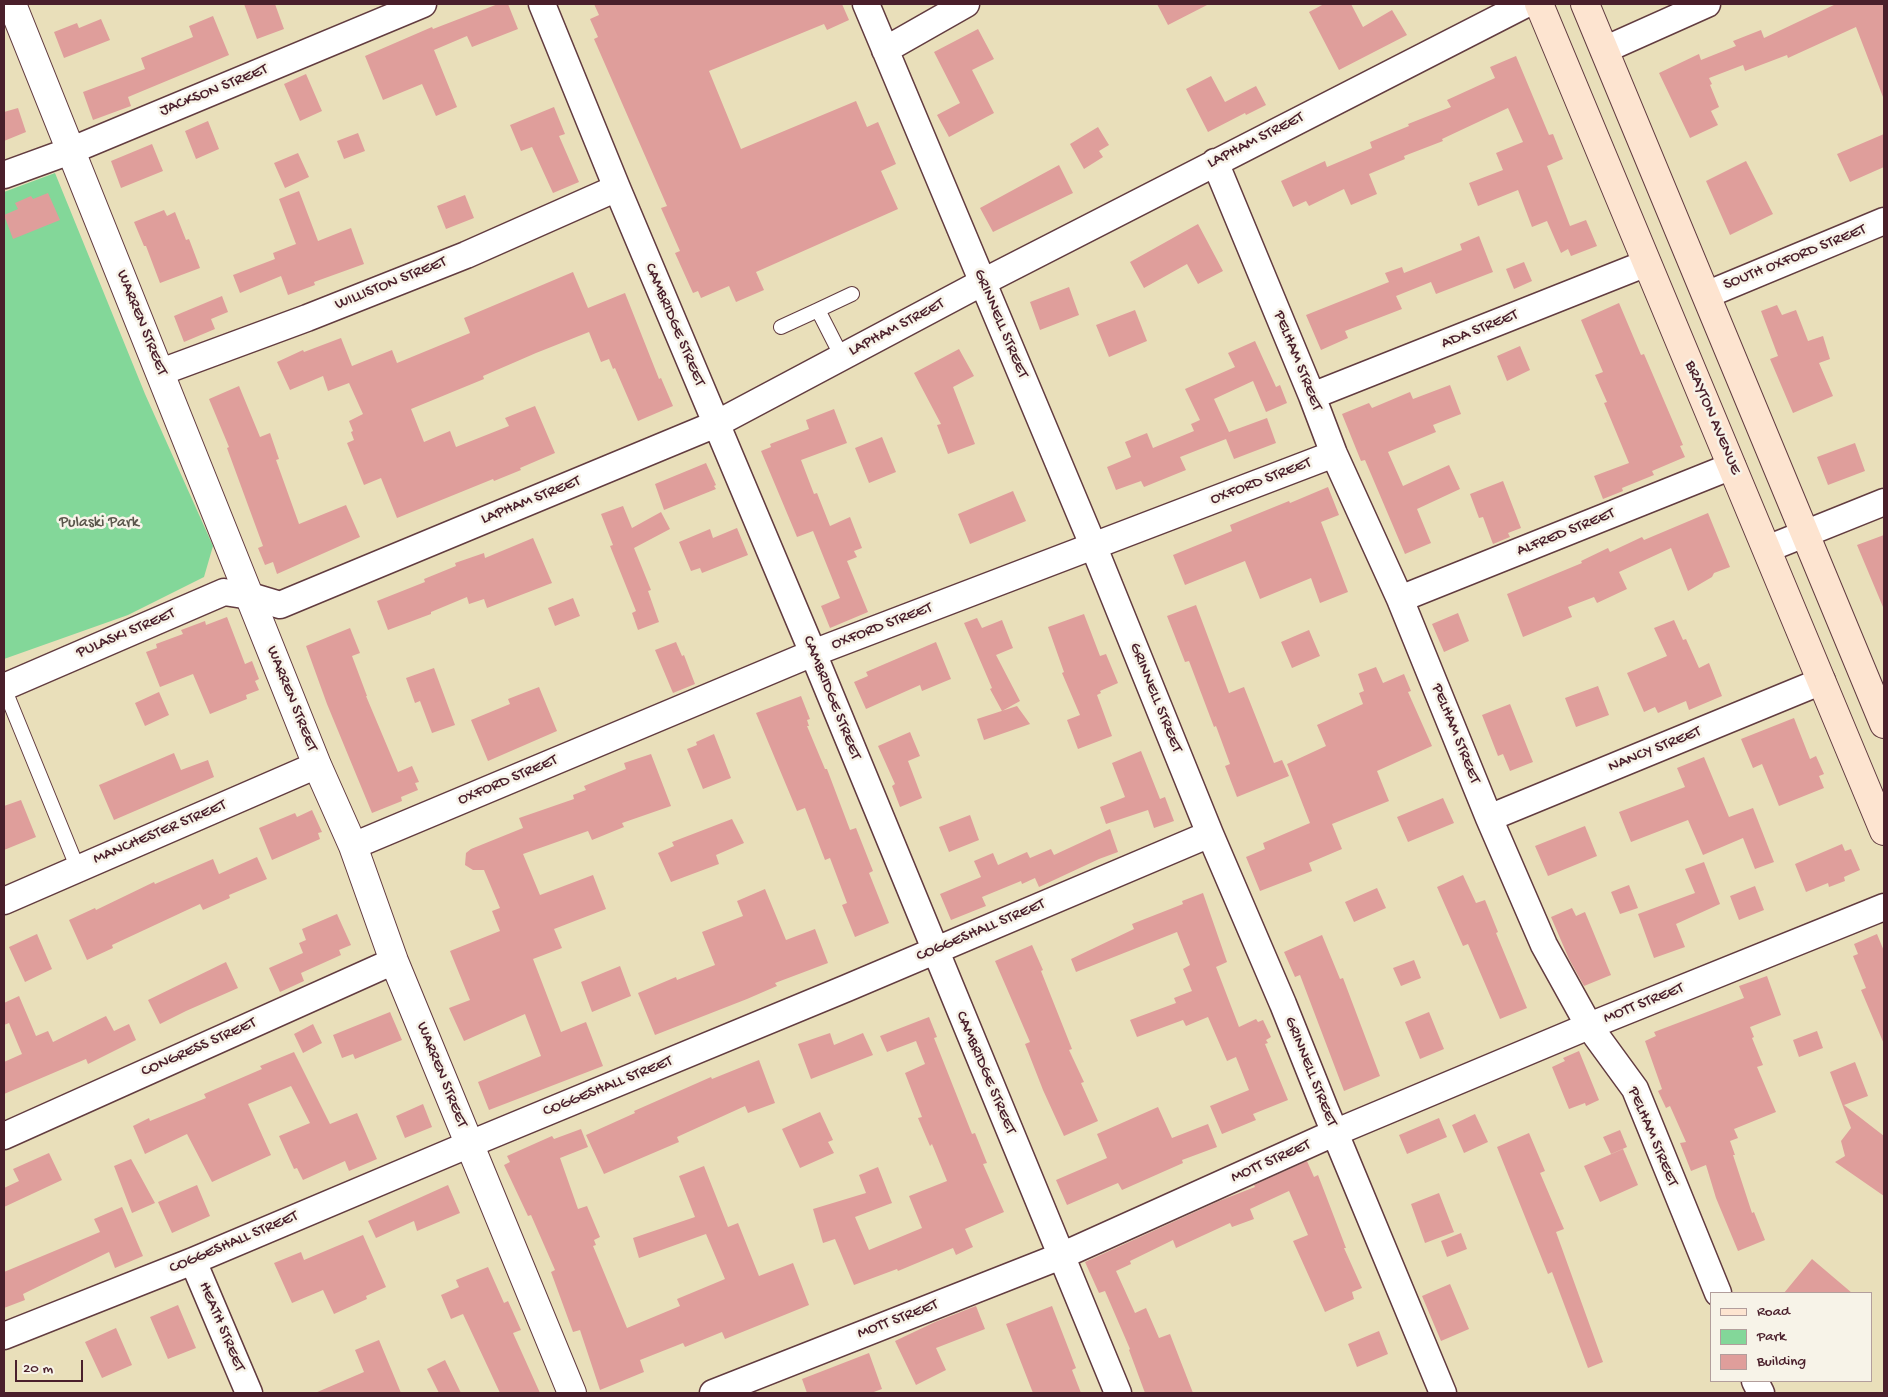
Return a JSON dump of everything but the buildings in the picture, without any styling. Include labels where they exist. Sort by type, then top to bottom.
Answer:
[{"type":"main road","name":"BRAYTON AVENUE","points":[[1539,4],[1884,831]]},
{"type":"main road","points":[[1585,4],[1884,724]]},
{"type":"street","name":"WARREN STREET","points":[[12,4],[317,765],[353,846],[394,961],[572,1393]]},
{"type":"street","name":"JACKSON STREET","points":[[4,175],[70,151],[423,4]]},
{"type":"street","name":"CAMBRIDGE STREET","points":[[542,4],[617,188],[813,653],[1118,1393]]},
{"type":"street","name":"GRINNELL STREET","points":[[866,4],[1093,546],[1210,834],[1283,1004],[1334,1133],[1443,1393]]},
{"type":"street","points":[[885,50],[966,4]]},
{"type":"street","name":"LAPHAM STREET","points":[[250,596],[280,605],[716,424],[982,282],[1526,4]]},
{"type":"street","points":[[1604,50],[1707,4]]},
{"type":"street","name":"PELHAM STREET","points":[[1215,162],[1312,396],[1334,454],[1400,599],[1489,818],[1544,945],[1589,1026],[1635,1090],[1718,1292]]},
{"type":"street","name":"WILLISTON STREET","points":[[161,372],[306,318],[466,254],[617,188]]},
{"type":"street","name":"SOUTH OXFORD STREET","points":[[1706,295],[1884,221]]},
{"type":"street","name":"ADA STREET","points":[[1312,396],[1647,263]]},
{"type":"street","name":"OXFORD STREET","points":[[353,846],[813,653],[1334,454]]},
{"type":"street","name":"ALFRED STREET","points":[[1400,599],[1732,466]]},
{"type":"street","points":[[1767,550],[1884,502]]},
{"type":"street","name":"PULASKI STREET","points":[[4,688],[224,592],[250,596]]},
{"type":"street","name":"NANCY STREET","points":[[1489,818],[1822,681]]},
{"type":"street","name":"MANCHESTER STREET","points":[[4,901],[317,765]]},
{"type":"street","name":"COGGESHALL STREET","points":[[4,1336],[193,1261],[1210,834]]},
{"type":"street","name":"MOTT STREET","points":[[713,1393],[1061,1256],[1334,1133],[1589,1026],[1884,907]]},
{"type":"street","name":"CONGRESS STREET","points":[[4,1136],[394,961]]},
{"type":"street","name":"HEATH STREET","points":[[193,1261],[249,1393]]},
{"type":"lane","points":[[781,327],[852,294]]},
{"type":"lane","points":[[818,310],[842,357]]},
{"type":"lane","points":[[4,688],[78,869]]},
{"type":"green space","name":"Pulaski Park","points":[[55,173],[145,394],[213,546],[204,577],[128,615],[4,659],[4,192]]}]
